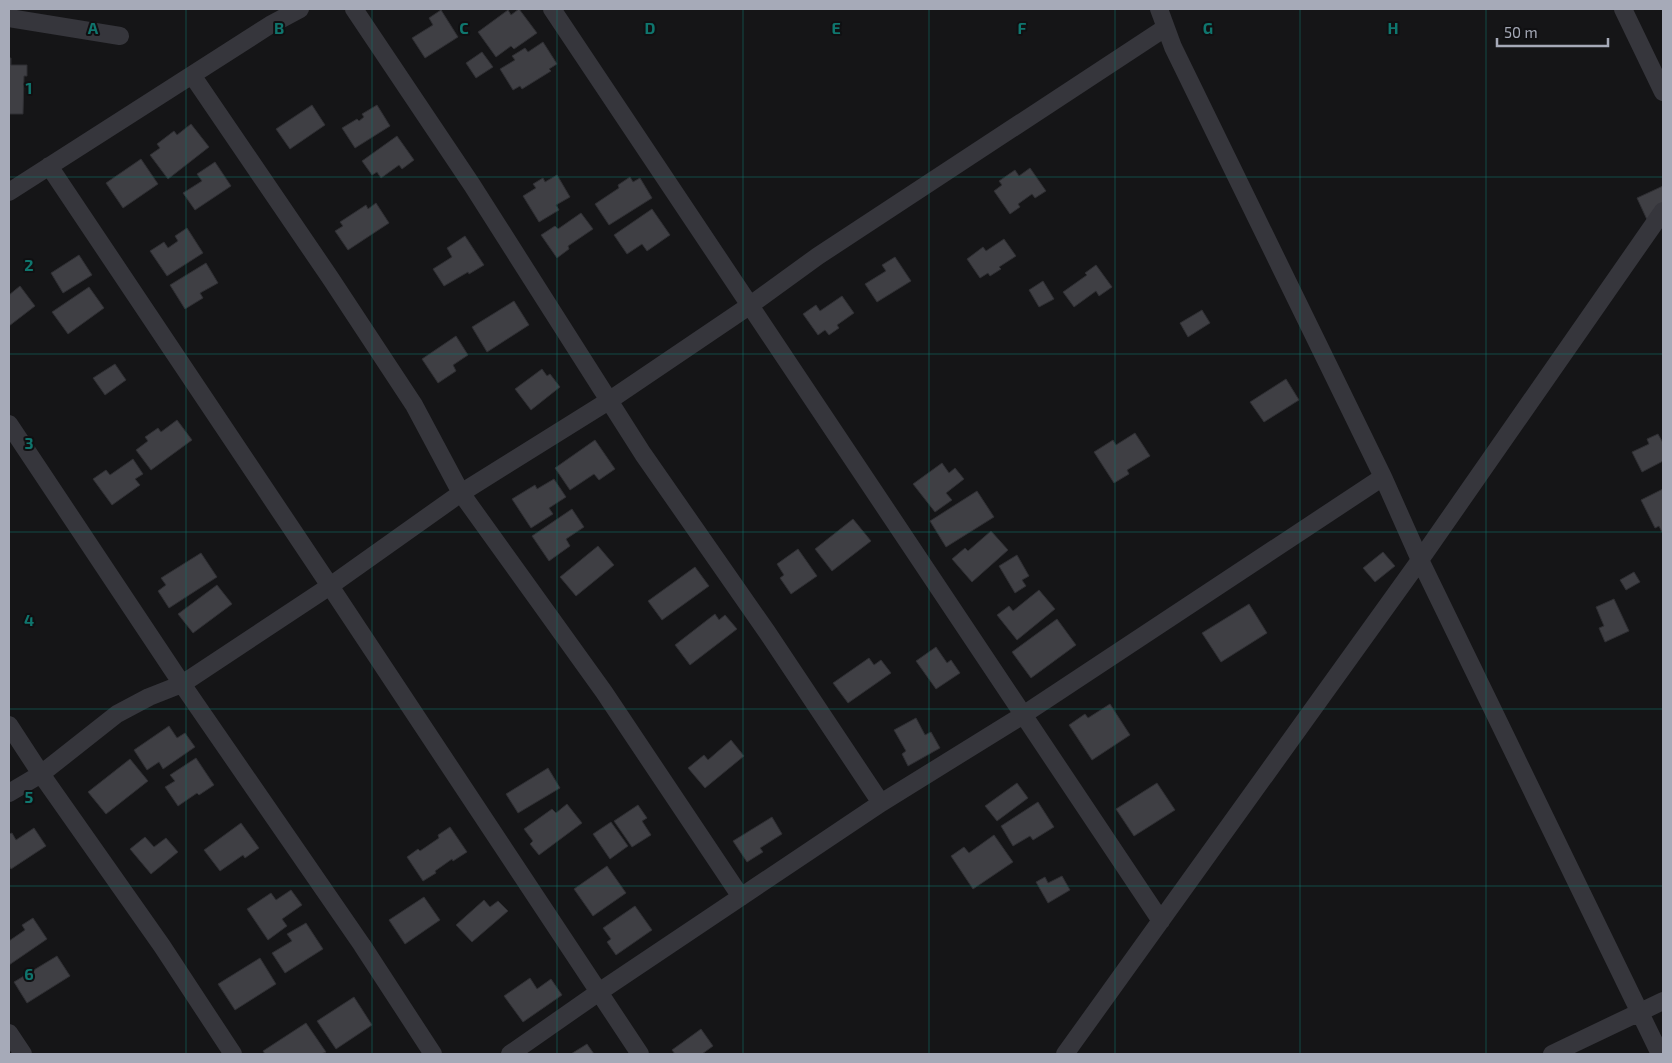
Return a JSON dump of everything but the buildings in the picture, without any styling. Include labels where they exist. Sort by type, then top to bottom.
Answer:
[{"type":"street","points":[[9,192],[270,25],[300,9]]},
{"type":"street","points":[[354,9],[472,185],[643,454],[767,632],[881,803]]},
{"type":"street","points":[[552,9],[1161,921]]},
{"type":"street","points":[[1159,9],[1173,47],[1383,477],[1420,560],[1638,1013],[1660,1054]]},
{"type":"street","points":[[1623,9],[1663,92]]},
{"type":"street","points":[[9,18],[120,36]]},
{"type":"street","points":[[9,793],[41,774],[117,714],[149,697],[182,684],[330,586],[461,494],[610,400],[749,306],[818,256],[1165,28]]},
{"type":"street","points":[[192,75],[414,405],[461,494],[604,692],[741,897]]},
{"type":"street","points":[[49,166],[640,1054]]},
{"type":"street","points":[[1065,1054],[1420,560],[1663,211]]},
{"type":"street","points":[[9,424],[182,684],[362,945],[433,1054]]},
{"type":"street","points":[[510,1054],[881,803],[1023,715],[1383,477]]},
{"type":"street","points":[[9,725],[41,774],[162,946],[233,1054]]},
{"type":"street","points":[[1552,1054],[1663,1001]]},
{"type":"street","points":[[9,1033],[23,1054]]}]
